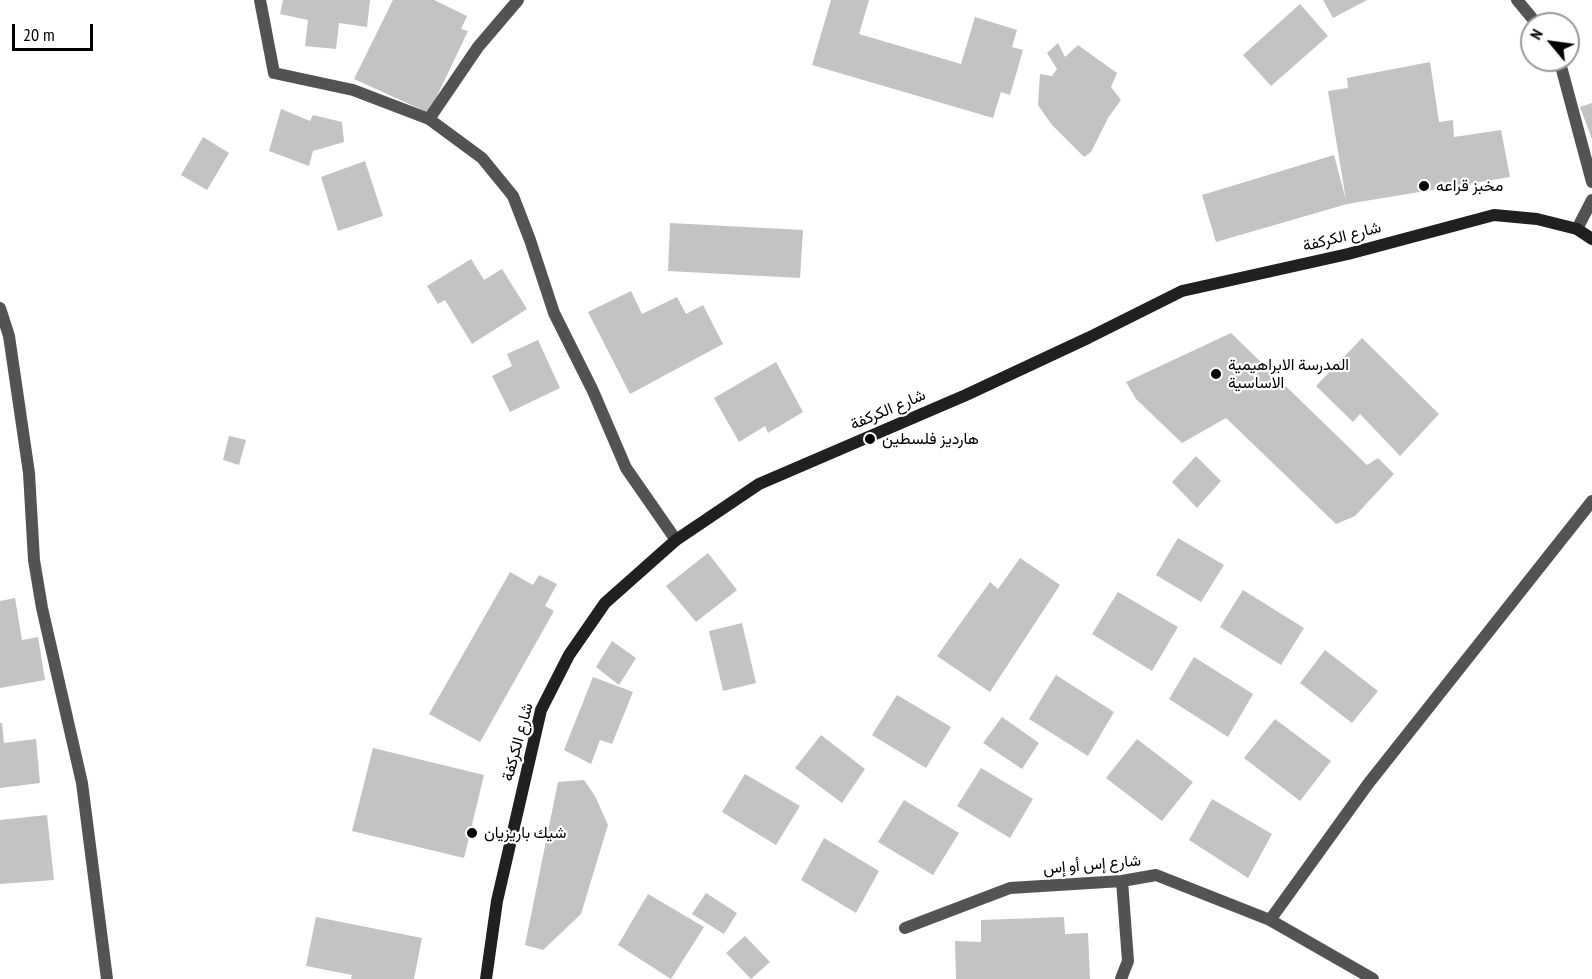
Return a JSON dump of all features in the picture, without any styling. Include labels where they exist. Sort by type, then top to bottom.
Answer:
[{"type":"street","points":[[260,0],[274,73],[353,90],[429,119],[482,158],[513,196],[554,313],[593,391],[626,468],[676,540]]},
{"type":"street","points":[[429,119],[478,47],[518,0]]},
{"type":"street","points":[[1518,0],[1528,12]]},
{"type":"street","points":[[1563,72],[1592,182]]},
{"type":"street","points":[[1577,229],[1592,200]]},
{"type":"street","name":"شارع الكركفة","points":[[486,979],[497,901],[542,710],[569,655],[605,603],[676,540],[759,484],[997,381],[1182,291],[1348,254],[1494,215],[1537,219],[1577,229],[1592,239]]},
{"type":"street","points":[[0,308],[9,336],[29,473],[34,560],[42,608],[82,783],[106,979]]},
{"type":"street","points":[[1270,920],[1368,784],[1592,501]]},
{"type":"street","name":"شارع إس أو إس","points":[[905,928],[1010,888],[1122,881],[1156,875],[1270,920],[1373,979]]},
{"type":"street","points":[[1121,979],[1128,961],[1122,881]]},
{"type":"building","points":[[283,0],[370,0],[367,27],[339,23],[336,49],[305,46],[308,20],[280,14]]},
{"type":"building","points":[[393,0],[434,0],[467,16],[461,29],[468,31],[429,113],[354,79]]},
{"type":"building","points":[[831,0],[869,0],[859,34],[961,64],[975,17],[1017,30],[1012,47],[1023,50],[1010,95],[1001,92],[993,118],[812,65]]},
{"type":"building","points":[[1323,0],[1367,0],[1333,18]]},
{"type":"building","points":[[1300,4],[1328,36],[1271,86],[1243,55]]},
{"type":"building","points":[[1058,43],[1065,57],[1078,45],[1117,73],[1111,87],[1121,100],[1108,118],[1091,152],[1084,157],[1052,125],[1038,105],[1040,74],[1052,76],[1057,69],[1047,53]]},
{"type":"building","points":[[1430,62],[1439,122],[1453,120],[1454,137],[1501,130],[1510,177],[1347,204],[1216,242],[1202,195],[1334,155],[1346,200],[1328,91],[1348,88],[1347,78]]},
{"type":"building","points":[[1592,103],[1592,139],[1580,107]]},
{"type":"building","points":[[281,109],[310,121],[313,115],[342,122],[344,142],[313,151],[309,166],[269,151]]},
{"type":"building","points":[[203,137],[229,153],[207,190],[181,175]]},
{"type":"building","points":[[365,161],[383,216],[338,231],[321,177]]},
{"type":"building","points":[[670,223],[803,230],[800,278],[668,271]]},
{"type":"building","points":[[471,259],[484,280],[502,269],[527,309],[472,344],[445,300],[438,304],[427,286]]},
{"type":"building","points":[[631,291],[642,314],[677,297],[686,314],[703,305],[723,344],[630,394],[588,312]]},
{"type":"building","points":[[1231,333],[1367,465],[1378,458],[1394,474],[1355,516],[1336,524],[1226,418],[1182,443],[1136,399],[1126,382]]},
{"type":"building","points":[[1362,338],[1439,414],[1400,456],[1360,414],[1353,422],[1316,386]]},
{"type":"building","points":[[538,340],[560,388],[510,412],[492,376],[512,366],[507,354]]},
{"type":"building","points":[[776,362],[803,412],[768,433],[765,426],[739,442],[714,398]]},
{"type":"building","points":[[229,436],[246,440],[239,465],[223,460]]},
{"type":"building","points":[[1196,456],[1221,481],[1197,508],[1172,482]]},
{"type":"building","points":[[1178,538],[1224,565],[1201,602],[1156,575]]},
{"type":"building","points":[[708,553],[737,590],[696,622],[666,586]]},
{"type":"building","points":[[1020,558],[1060,585],[990,692],[937,656],[990,582],[998,589]]},
{"type":"building","points":[[510,572],[533,585],[539,575],[557,584],[545,606],[554,611],[480,742],[429,714]]},
{"type":"building","points":[[1243,590],[1304,628],[1281,665],[1220,627]]},
{"type":"building","points":[[1118,592],[1178,627],[1152,671],[1092,634]]},
{"type":"building","points":[[15,598],[22,640],[38,637],[45,680],[0,688],[0,601]]},
{"type":"building","points":[[742,623],[756,683],[723,691],[709,631]]},
{"type":"building","points":[[612,641],[636,658],[619,685],[596,667]]},
{"type":"building","points":[[1325,650],[1378,691],[1352,723],[1300,683]]},
{"type":"building","points":[[1194,657],[1253,694],[1228,737],[1169,699]]},
{"type":"building","points":[[1056,675],[1114,712],[1088,756],[1029,719]]},
{"type":"building","points":[[593,677],[633,692],[612,744],[600,740],[591,764],[564,750]]},
{"type":"building","points":[[897,695],[951,727],[926,768],[872,735]]},
{"type":"building","points":[[1002,717],[1039,743],[1022,769],[983,743]]},
{"type":"building","points":[[1275,719],[1331,761],[1300,801],[1244,758]]},
{"type":"building","points":[[0,723],[2,723],[4,743],[36,739],[40,783],[0,788]]},
{"type":"building","points":[[821,735],[865,769],[842,803],[795,768]]},
{"type":"building","points":[[1137,739],[1193,782],[1162,821],[1106,778]]},
{"type":"building","points":[[373,748],[484,775],[464,858],[352,831]]},
{"type":"building","points":[[981,768],[1033,799],[1010,838],[957,806]]},
{"type":"building","points":[[745,774],[800,806],[776,845],[722,812]]},
{"type":"building","points":[[584,780],[595,796],[608,825],[581,914],[543,950],[525,945],[558,782]]},
{"type":"building","points":[[1212,799],[1272,834],[1248,878],[1189,840]]},
{"type":"building","points":[[904,800],[959,833],[933,875],[878,842]]},
{"type":"building","points":[[47,815],[54,880],[0,884],[0,820]]},
{"type":"building","points":[[824,838],[879,871],[856,913],[801,880]]},
{"type":"building","points":[[706,893],[737,913],[724,934],[692,914]]},
{"type":"building","points":[[648,894],[704,927],[671,979],[618,945]]},
{"type":"building","points":[[316,917],[422,938],[414,979],[351,979],[352,975],[306,966]]},
{"type":"building","points":[[1064,917],[1065,934],[1088,933],[1090,979],[956,979],[955,941],[981,942],[981,920]]},
{"type":"building","points":[[745,936],[770,962],[751,979],[726,953]]},
{"type":"place","name":"مخبز قراعه","points":[[1424,186]]},
{"type":"place","name":"المدرسة الابراهيمية الاساسية","points":[[1216,374]]},
{"type":"place","name":"هارديز فلسطين","points":[[870,439]]},
{"type":"place","name":"شيك باريزيان","points":[[472,833]]}]
